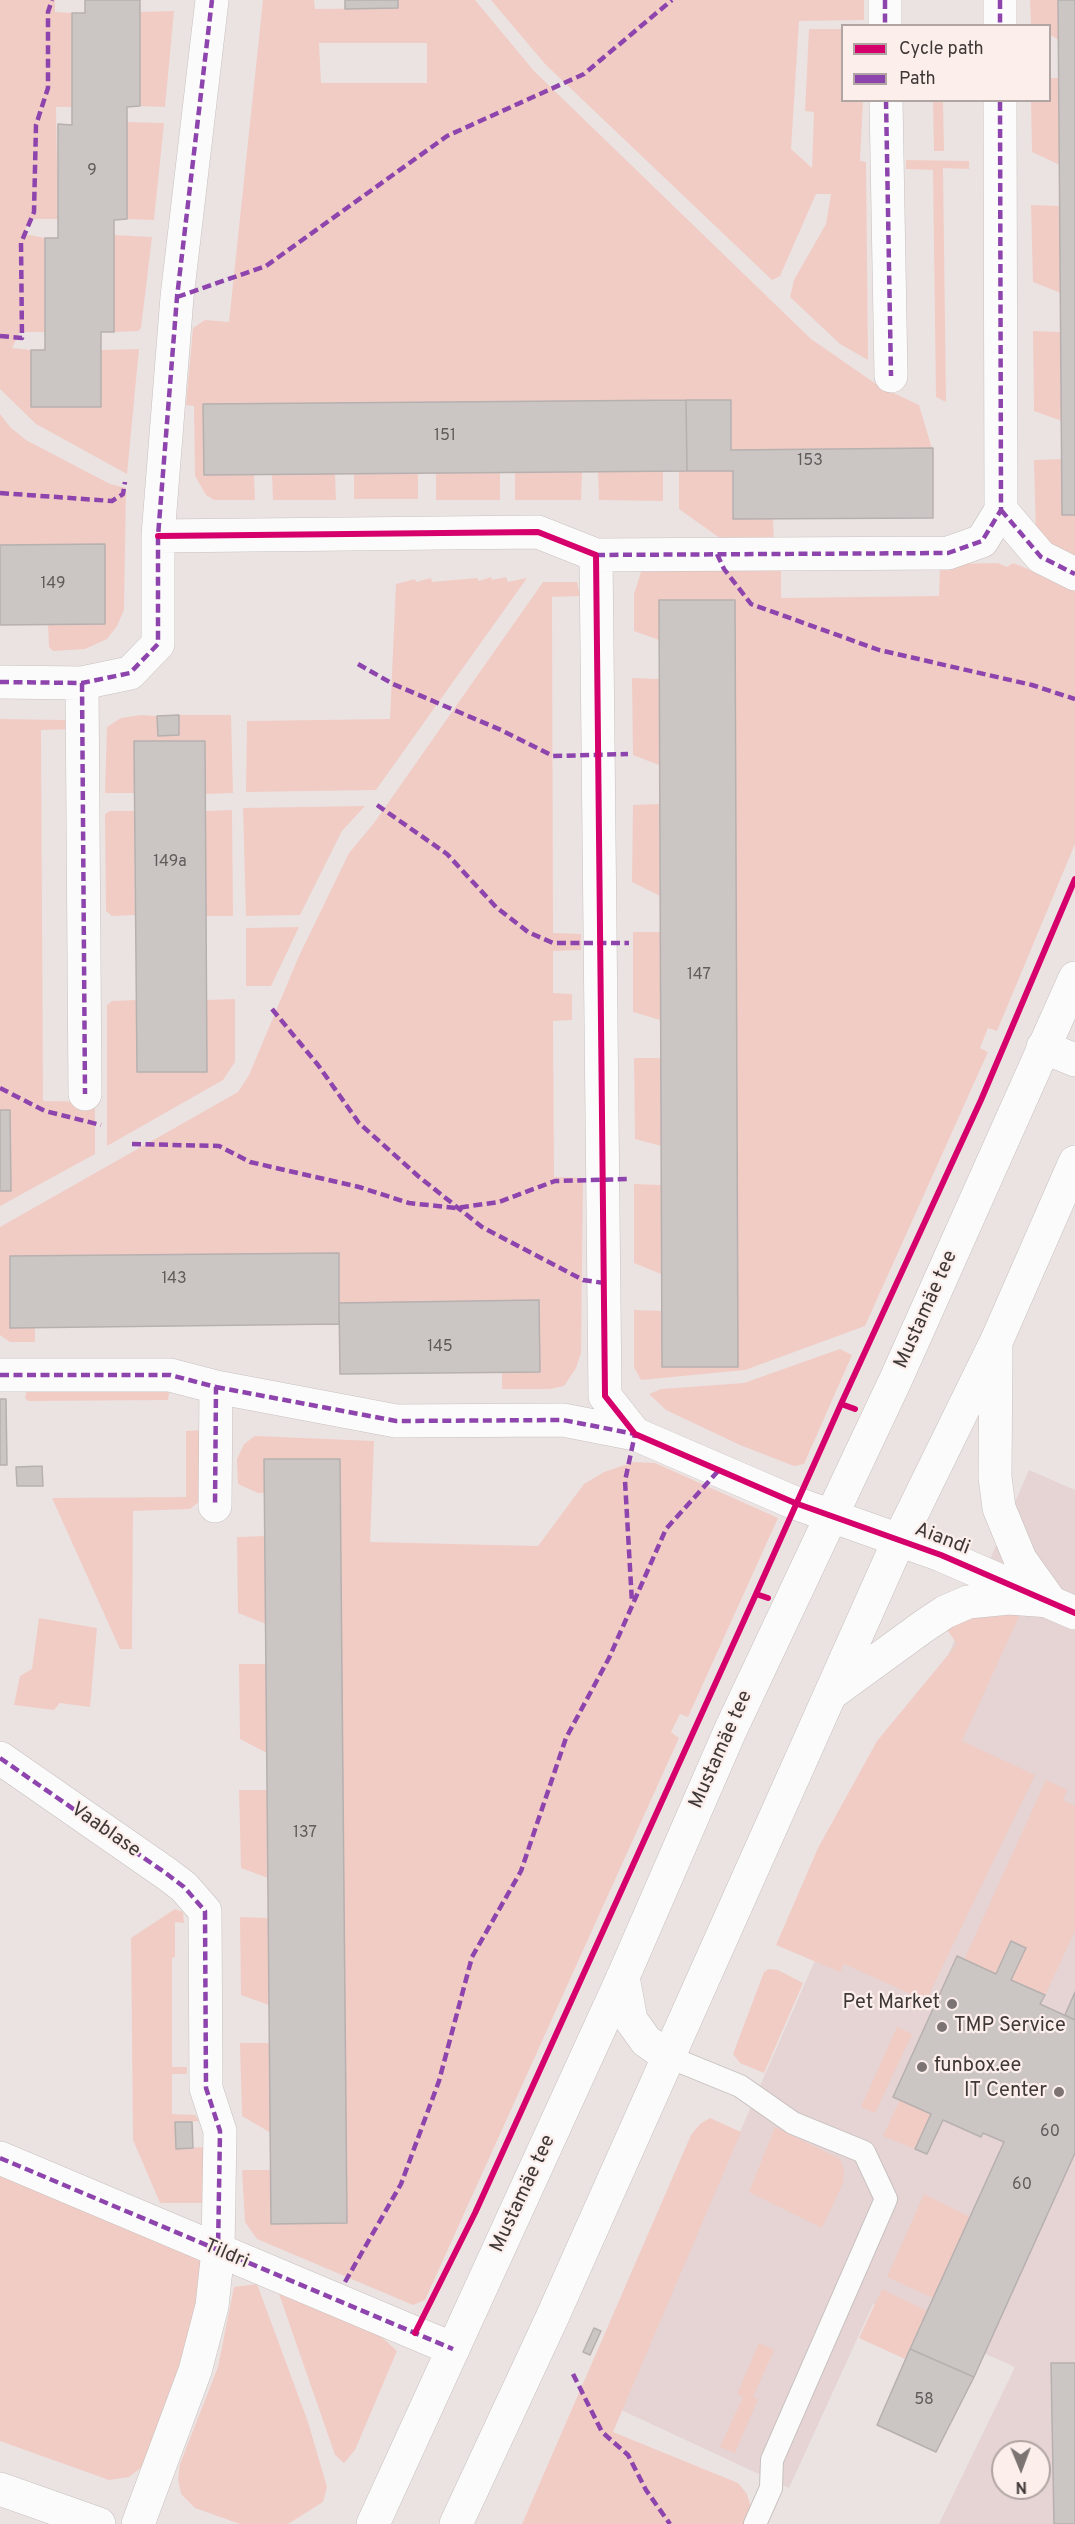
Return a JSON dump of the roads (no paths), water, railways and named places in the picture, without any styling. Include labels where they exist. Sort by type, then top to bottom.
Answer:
[{"type":"street","points":[[0,682],[82,683],[130,673],[158,644],[158,536],[177,297],[212,0]]},
{"type":"street","points":[[885,0],[885,24]]},
{"type":"street","points":[[1000,0],[1000,24]]},
{"type":"street","points":[[886,102],[891,376]]},
{"type":"street","points":[[158,536],[538,532],[596,555],[948,553],[982,541],[1001,510],[1000,102]]},
{"type":"street","points":[[1001,510],[1041,557],[1075,574]]},
{"type":"street","points":[[596,555],[606,1396],[635,1434]]},
{"type":"street","points":[[82,683],[85,1094]]},
{"type":"street","name":"Mustamäe tee","points":[[373,2524],[623,1977],[730,1731],[896,1379],[1075,978]]},
{"type":"street","points":[[1043,1047],[1075,1060]]},
{"type":"street","points":[[456,2524],[669,2058],[899,1540],[938,1456],[997,1340],[1075,1162]]},
{"type":"street","points":[[997,1340],[995,1477],[999,1508],[1020,1559],[1062,1607]]},
{"type":"street","name":"Aiandi","points":[[0,1375],[170,1375],[216,1387],[396,1420],[563,1420],[635,1434],[795,1503],[941,1555],[1062,1607]]},
{"type":"street","points":[[215,1506],[216,1387]]},
{"type":"street","points":[[830,1694],[945,1612],[968,1602],[1009,1598],[1062,1607]]},
{"type":"street","name":"Vaablase","points":[[0,1758],[167,1874],[184,1887],[205,1911],[206,2088],[220,2131],[218,2251]]},
{"type":"street","points":[[623,1977],[631,2020],[646,2041],[669,2058]]},
{"type":"street","name":"Tildri","points":[[0,2158],[453,2349]]},
{"type":"street","points":[[138,2524],[195,2371],[212,2306],[218,2251]]},
{"type":"street","points":[[0,2489],[99,2524]]},
{"type":"lane","points":[[669,2058],[740,2086],[793,2122],[864,2152],[886,2199],[772,2460],[771,2488],[755,2524]]},
{"type":"place","name":"Pet Market","points":[[952,2004]]},
{"type":"place","name":"TMP Service","points":[[942,2027]]},
{"type":"place","name":"funbox.ee","points":[[922,2067]]},
{"type":"place","name":"IT Center","points":[[1059,2092]]}]
